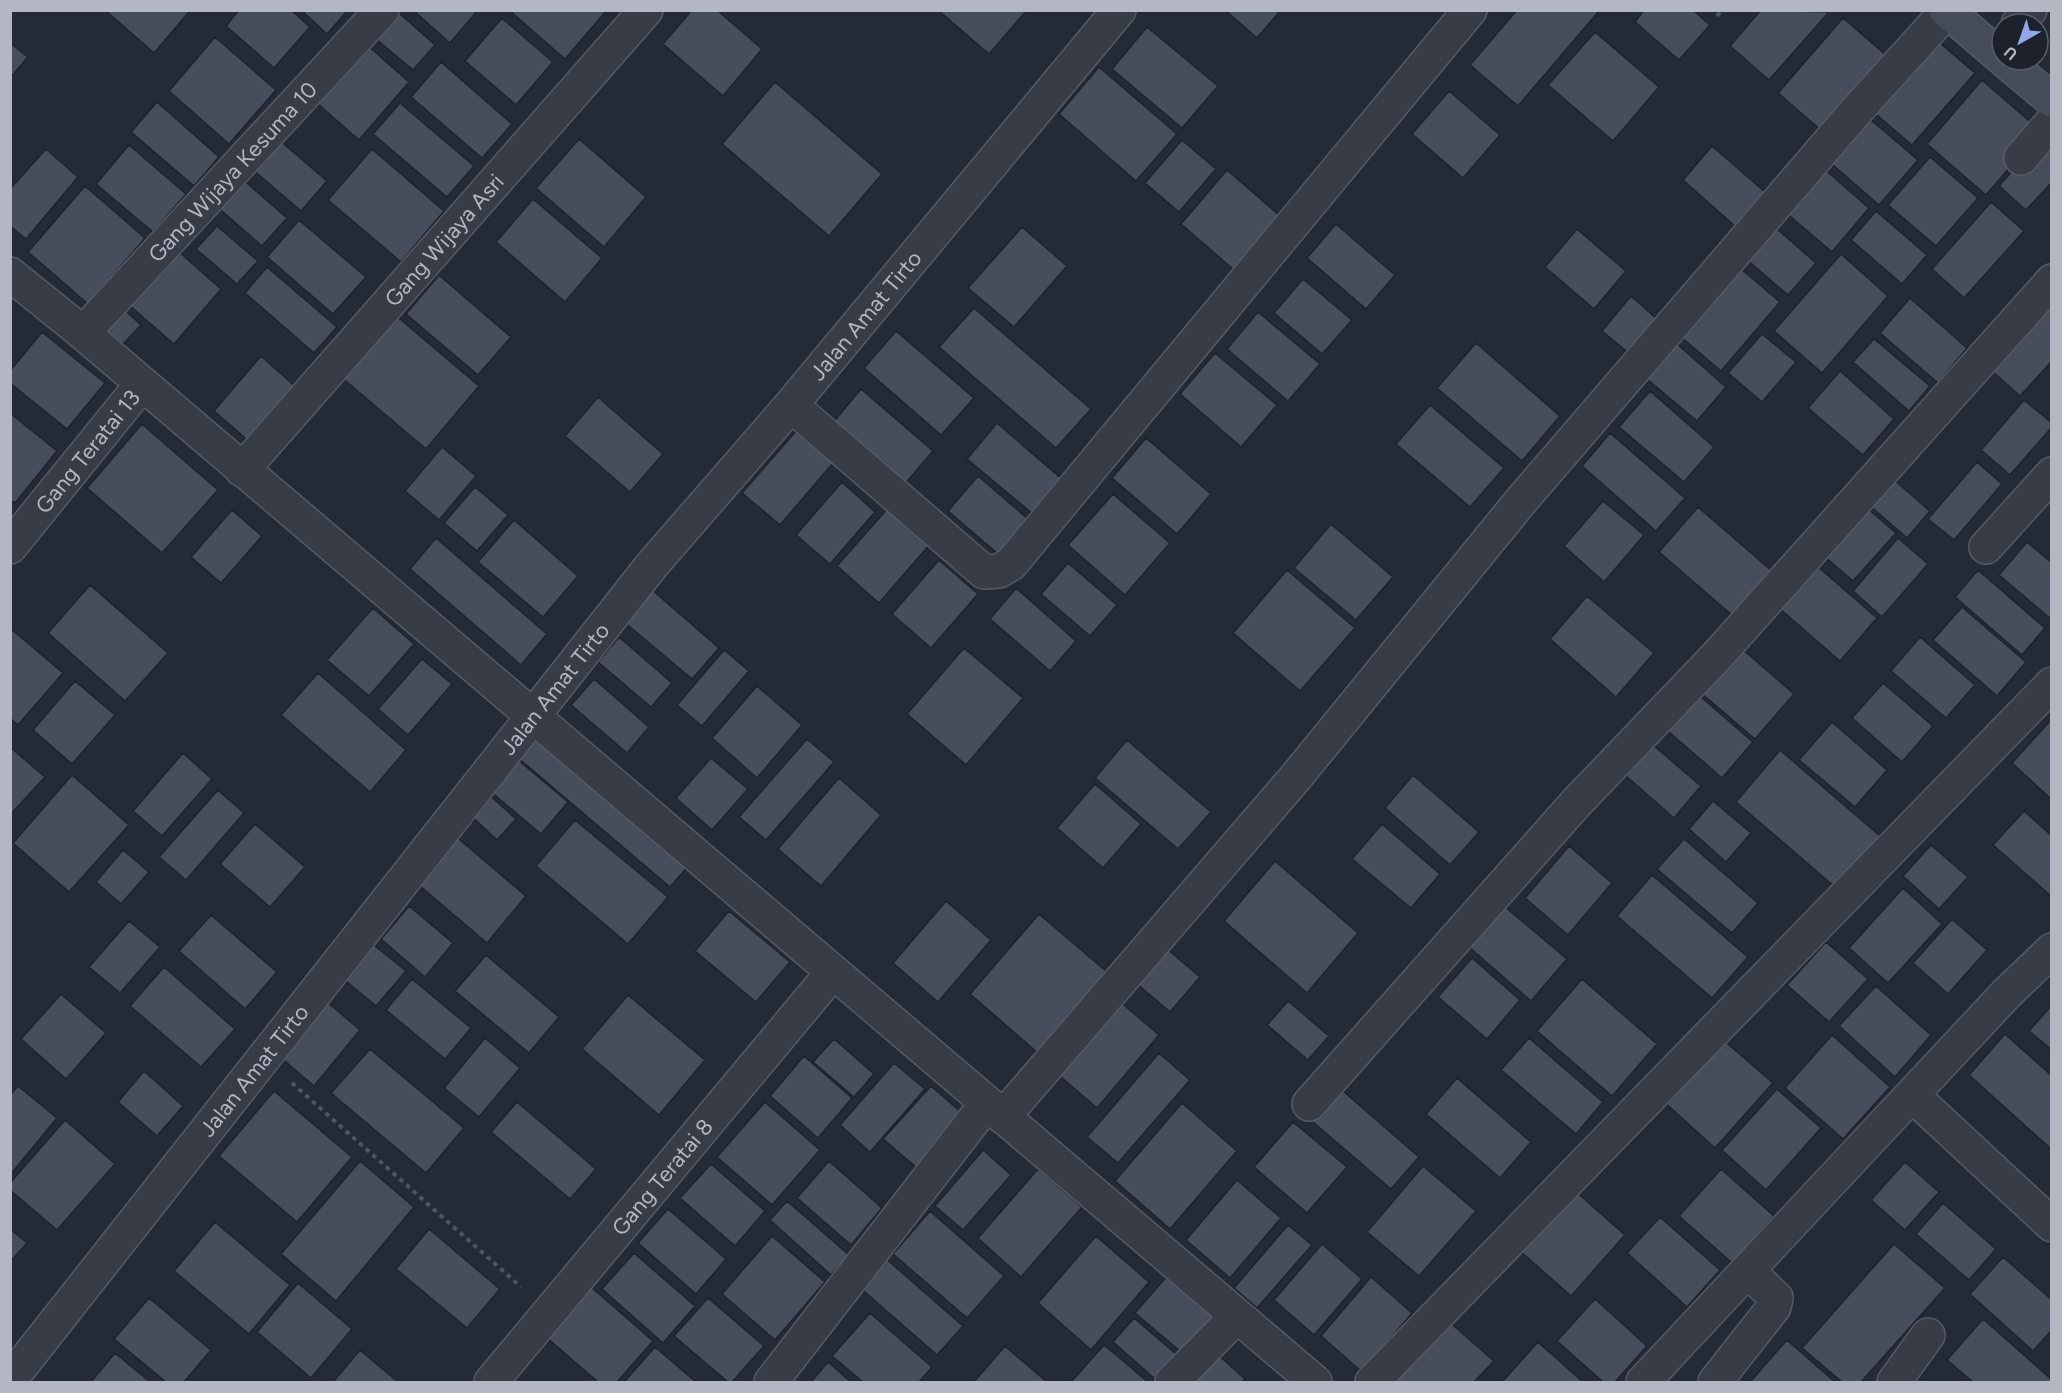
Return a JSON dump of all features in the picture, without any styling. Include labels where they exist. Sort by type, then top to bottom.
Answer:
[{"type":"main road","points":[[1947,11],[1990,44]]},
{"type":"main road","points":[[2022,72],[2052,100]]},
{"type":"street","name":"Gang Wijaya Kesuma 10","points":[[83,333],[382,10]]},
{"type":"street","name":"Gang Wijaya Asri","points":[[242,470],[646,10]]},
{"type":"street","name":"Jalan Amat Tirto","points":[[10,1380],[652,565],[791,405],[1119,10]]},
{"type":"street","points":[[791,405],[984,572],[999,571],[1011,564],[1470,10]]},
{"type":"street","points":[[771,1383],[995,1110],[1296,777],[1527,493],[1857,110],[1947,11]]},
{"type":"street","points":[[2021,158],[2052,122]]},
{"type":"street","points":[[10,274],[83,333],[1315,1383]]},
{"type":"street","points":[[1309,1104],[1576,803],[1716,657],[2052,281]]},
{"type":"street","name":"Gang Teratai 13","points":[[10,547],[142,384]]},
{"type":"street","points":[[1986,547],[2052,474]]},
{"type":"street","points":[[1371,1383],[2052,684]]},
{"type":"street","points":[[1643,1383],[2007,993],[2052,951]]},
{"type":"street","name":"Gang Teratai 8","points":[[491,1383],[833,972]]},
{"type":"street","points":[[1912,1095],[2052,1225]]},
{"type":"street","points":[[1715,1383],[1774,1307],[1776,1299],[1748,1271]]},
{"type":"street","points":[[1172,1383],[1237,1316]]},
{"type":"street","points":[[1894,1383],[1928,1335]]},
{"type":"path","points":[[1717,16],[1722,10]]},
{"type":"path","points":[[263,1057],[549,1312]]},
{"type":"building","points":[[105,10],[187,10],[189,12],[154,53]]},
{"type":"building","points":[[239,10],[291,10],[310,27],[274,68],[226,26]]},
{"type":"building","points":[[301,10],[348,10],[327,34]]},
{"type":"building","points":[[413,10],[478,10],[450,43]]},
{"type":"building","points":[[509,10],[607,10],[565,59]]},
{"type":"building","points":[[692,10],[717,10],[762,49],[723,96],[663,44]]},
{"type":"building","points":[[938,10],[1027,10],[989,54]]},
{"type":"building","points":[[1225,10],[1281,10],[1257,38]]},
{"type":"building","points":[[1517,10],[1599,11],[1518,106],[1470,65]]},
{"type":"building","points":[[1644,10],[1693,10],[1710,25],[1679,60],[1635,22]]},
{"type":"building","points":[[1761,10],[1829,12],[1769,80],[1730,46]]},
{"type":"building","points":[[399,13],[435,45],[413,70],[376,39]]},
{"type":"building","points":[[502,18],[553,62],[516,105],[465,61]]},
{"type":"building","points":[[1843,18],[1895,63],[1830,138],[1778,93]]},
{"type":"building","points":[[1147,27],[1218,86],[1182,128],[1112,69]]},
{"type":"building","points":[[1595,32],[1659,87],[1613,141],[1548,85]]},
{"type":"building","points":[[215,37],[276,90],[229,144],[169,91]]},
{"type":"building","points":[[1933,37],[1975,73],[1912,145],[1871,110]]},
{"type":"building","points":[[10,43],[28,57],[10,78]]},
{"type":"building","points":[[368,46],[409,82],[359,140],[318,104]]},
{"type":"building","points":[[441,62],[512,124],[482,158],[411,97]]},
{"type":"building","points":[[1099,67],[1177,134],[1136,181],[1059,114]]},
{"type":"building","points":[[1982,80],[2041,131],[1986,195],[1927,144]]},
{"type":"building","points":[[775,82],[882,174],[829,236],[722,144]]},
{"type":"building","points":[[1449,91],[1500,135],[1463,178],[1412,134]]},
{"type":"building","points":[[157,102],[219,157],[194,186],[131,132]]},
{"type":"building","points":[[400,103],[474,166],[447,197],[373,134]]},
{"type":"building","points":[[1864,114],[1918,160],[1879,205],[1826,159]]},
{"type":"building","points":[[2052,127],[2052,182],[2026,210],[1999,186]]},
{"type":"building","points":[[278,139],[327,181],[301,211],[252,169]]},
{"type":"building","points":[[579,139],[646,197],[604,247],[536,188]]},
{"type":"building","points":[[1182,140],[1216,169],[1179,212],[1145,183]]},
{"type":"building","points":[[129,145],[186,194],[153,232],[96,184]]},
{"type":"building","points":[[1712,146],[1765,192],[1736,227],[1683,180]]},
{"type":"building","points":[[46,149],[78,177],[26,239],[10,226],[10,189]]},
{"type":"building","points":[[372,149],[444,211],[401,262],[328,200]]},
{"type":"building","points":[[1930,157],[1978,198],[1936,246],[1888,205]]},
{"type":"building","points":[[1823,168],[1869,208],[1832,252],[1785,212]]},
{"type":"building","points":[[1227,170],[1288,223],[1242,277],[1181,224]]},
{"type":"building","points":[[240,177],[287,218],[262,246],[215,205]]},
{"type":"building","points":[[85,186],[145,238],[88,304],[28,252]]},
{"type":"building","points":[[533,199],[602,258],[565,302],[496,242]]},
{"type":"building","points":[[1991,202],[2024,231],[1964,298],[1932,269]]},
{"type":"building","points":[[1876,211],[1927,255],[1902,284],[1851,240]]},
{"type":"building","points":[[299,220],[366,277],[333,314],[267,257]]},
{"type":"building","points":[[1767,220],[1816,263],[1788,295],[1739,253]]},
{"type":"building","points":[[1336,224],[1395,275],[1366,309],[1307,258]]},
{"type":"building","points":[[217,226],[258,261],[237,284],[196,249]]},
{"type":"building","points":[[1022,227],[1067,266],[1014,327],[968,288]]},
{"type":"building","points":[[1577,229],[1626,271],[1594,309],[1545,267]]},
{"type":"building","points":[[178,251],[221,289],[174,344],[130,306]]},
{"type":"building","points":[[1841,254],[1888,296],[1822,373],[1774,331]]},
{"type":"building","points":[[1734,263],[1780,302],[1721,371],[1674,331]]},
{"type":"building","points":[[267,267],[337,327],[314,353],[245,293]]},
{"type":"building","points":[[439,275],[511,337],[478,375],[406,314]]},
{"type":"building","points":[[1303,279],[1352,320],[1322,354],[1274,313]]},
{"type":"building","points":[[2052,286],[2052,361],[2020,396],[1983,363]]},
{"type":"building","points":[[1631,296],[1665,326],[1636,359],[1602,331]]},
{"type":"building","points":[[1910,298],[1967,348],[1938,383],[1880,333]]},
{"type":"building","points":[[117,303],[141,325],[122,345],[98,323]]},
{"type":"building","points":[[974,308],[1091,409],[1056,448],[939,347]]},
{"type":"building","points":[[1258,312],[1320,364],[1288,401],[1227,349]]},
{"type":"building","points":[[394,314],[479,386],[426,449],[341,377]]},
{"type":"building","points":[[896,331],[974,398],[941,435],[864,368]]},
{"type":"building","points":[[42,332],[105,383],[67,429],[10,383],[10,371]]},
{"type":"building","points":[[1762,334],[1796,362],[1762,402],[1728,373]]},
{"type":"building","points":[[1874,339],[1930,386],[1909,411],[1853,362]]},
{"type":"building","points":[[1476,343],[1560,416],[1522,461],[1437,388]]},
{"type":"building","points":[[1677,344],[1726,387],[1697,421],[1647,379]]},
{"type":"building","points":[[1215,353],[1277,405],[1241,447],[1180,394]]},
{"type":"building","points":[[261,356],[298,389],[251,443],[214,411]]},
{"type":"building","points":[[1840,371],[1894,419],[1863,455],[1808,408]]},
{"type":"building","points":[[861,389],[933,451],[903,486],[831,425]]},
{"type":"building","points":[[1650,391],[1714,447],[1684,482],[1619,427]]},
{"type":"building","points":[[598,397],[663,454],[630,492],[565,436]]},
{"type":"building","points":[[2024,400],[2052,423],[2052,427],[2010,475],[1981,450]]},
{"type":"building","points":[[1430,405],[1504,468],[1470,507],[1396,444]]},
{"type":"building","points":[[10,413],[57,451],[15,503],[10,500]]},
{"type":"building","points":[[997,423],[1070,486],[1040,520],[967,459]]},
{"type":"building","points":[[142,424],[218,490],[162,553],[87,488]]},
{"type":"building","points":[[796,431],[833,463],[780,525],[742,493]]},
{"type":"building","points":[[1610,433],[1685,498],[1656,531],[1582,466]]},
{"type":"building","points":[[1146,438],[1211,494],[1177,534],[1112,478]]},
{"type":"building","points":[[442,447],[476,476],[439,520],[405,491]]},
{"type":"building","points":[[1977,462],[2002,484],[1954,540],[1928,519]]},
{"type":"building","points":[[1885,472],[1930,511],[1907,538],[1862,499]]},
{"type":"building","points":[[978,476],[1035,525],[1005,560],[948,511]]},
{"type":"building","points":[[842,482],[875,512],[830,564],[796,535]]},
{"type":"building","points":[[475,487],[508,515],[477,551],[444,523]]},
{"type":"building","points":[[1113,494],[1170,543],[1125,595],[1068,545]]},
{"type":"building","points":[[1603,501],[1644,535],[1604,582],[1564,546]]},
{"type":"building","points":[[1859,501],[1896,533],[1853,581],[1817,550]]},
{"type":"building","points":[[889,507],[931,543],[879,603],[837,566]]},
{"type":"building","points":[[1698,507],[1772,571],[1733,616],[1659,552]]},
{"type":"building","points":[[232,510],[262,536],[221,583],[191,557]]},
{"type":"building","points":[[514,520],[578,576],[543,617],[478,562]]},
{"type":"building","points":[[1331,524],[1393,577],[1356,620],[1294,568]]},
{"type":"building","points":[[436,538],[547,634],[521,665],[410,569]]},
{"type":"building","points":[[1898,538],[1928,564],[1882,617],[1853,591]]},
{"type":"building","points":[[2027,542],[2052,563],[2052,620],[1999,575]]},
{"type":"building","points":[[1809,559],[1877,618],[1840,661],[1772,602]]},
{"type":"building","points":[[939,560],[978,594],[931,648],[892,614]]},
{"type":"building","points":[[1068,563],[1117,605],[1090,636],[1041,594]]},
{"type":"building","points":[[1287,570],[1355,628],[1300,691],[1233,633]]},
{"type":"building","points":[[1978,570],[2045,628],[2022,655],[1955,597]]},
{"type":"building","points":[[90,585],[168,653],[125,701],[48,633]]},
{"type":"building","points":[[1016,588],[1076,641],[1050,671],[990,619]]},
{"type":"building","points":[[651,589],[719,648],[692,679],[623,621]]},
{"type":"building","points":[[1587,596],[1654,653],[1616,697],[1550,639]]},
{"type":"building","points":[[1962,607],[2026,662],[1997,696],[1933,640]]},
{"type":"building","points":[[373,608],[414,644],[369,696],[327,660]]},
{"type":"building","points":[[10,628],[63,673],[18,725],[10,718]]},
{"type":"building","points":[[619,637],[672,683],[651,707],[598,662]]},
{"type":"building","points":[[1920,637],[1975,685],[1946,718],[1891,671]]},
{"type":"building","points":[[1733,641],[1794,694],[1755,739],[1694,687]]},
{"type":"building","points":[[964,648],[1023,698],[966,765],[907,714]]},
{"type":"building","points":[[724,650],[749,671],[702,726],[677,705]]},
{"type":"building","points":[[422,659],[452,684],[408,735],[378,709]]},
{"type":"building","points":[[318,673],[406,750],[370,792],[281,715]]},
{"type":"building","points":[[594,679],[649,727],[627,753],[571,705]]},
{"type":"building","points":[[75,681],[115,715],[72,764],[33,730]]},
{"type":"building","points":[[1883,683],[1933,726],[1902,762],[1852,718]]},
{"type":"building","points":[[757,686],[802,725],[757,778],[712,738]]},
{"type":"building","points":[[1693,690],[1753,742],[1722,778],[1662,726]]},
{"type":"building","points":[[2050,721],[2052,723],[2051,799],[2012,763]]},
{"type":"building","points":[[1832,722],[1887,770],[1855,807],[1799,760]]},
{"type":"building","points":[[537,733],[690,864],[670,887],[517,757]]},
{"type":"building","points":[[807,739],[834,762],[766,840],[739,817]]},
{"type":"building","points":[[1127,740],[1211,812],[1178,849],[1095,778]]},
{"type":"building","points":[[1653,745],[1701,786],[1674,818],[1626,776]]},
{"type":"building","points":[[10,747],[45,777],[10,815]]},
{"type":"building","points":[[1780,750],[1880,836],[1835,887],[1736,802]]},
{"type":"building","points":[[183,753],[212,779],[162,836],[133,811]]},
{"type":"building","points":[[711,758],[748,789],[712,830],[676,798]]},
{"type":"building","points":[[517,759],[568,802],[541,834],[490,791]]},
{"type":"building","points":[[72,775],[129,825],[69,892],[13,843]]},
{"type":"building","points":[[1413,775],[1479,832],[1450,865],[1385,808]]},
{"type":"building","points":[[839,778],[881,815],[821,886],[778,849]]},
{"type":"building","points":[[1095,784],[1141,824],[1103,868],[1057,828]]},
{"type":"building","points":[[218,790],[244,813],[186,880],[159,857]]},
{"type":"building","points":[[485,791],[516,819],[497,840],[467,812]]},
{"type":"building","points":[[1713,801],[1751,833],[1726,862],[1689,829]]},
{"type":"building","points":[[2024,811],[2052,836],[2052,897],[1993,845]]},
{"type":"building","points":[[575,820],[668,897],[628,944],[536,866]]},
{"type":"building","points":[[255,824],[305,867],[270,907],[220,864]]},
{"type":"building","points":[[1382,824],[1440,874],[1411,908],[1352,859]]},
{"type":"building","points":[[453,834],[526,896],[487,943],[414,881]]},
{"type":"building","points":[[1684,839],[1758,903],[1732,933],[1657,869]]},
{"type":"building","points":[[1931,845],[1968,877],[1939,909],[1903,876]]},
{"type":"building","points":[[1569,846],[1612,883],[1568,935],[1525,898]]},
{"type":"building","points":[[123,850],[149,872],[121,904],[96,882]]},
{"type":"building","points":[[1275,861],[1358,933],[1307,993],[1224,921]]},
{"type":"building","points":[[1652,875],[1748,957],[1712,998],[1617,916]]},
{"type":"building","points":[[1903,888],[1942,924],[1888,983],[1849,948]]},
{"type":"building","points":[[946,901],[991,940],[938,1002],[893,963]]},
{"type":"building","points":[[409,906],[453,943],[425,977],[381,939]]},
{"type":"building","points":[[1504,906],[1567,959],[1531,1001],[1469,947]]},
{"type":"building","points":[[729,911],[790,962],[756,1002],[695,951]]},
{"type":"building","points":[[1039,914],[1107,972],[1038,1053],[970,994]]},
{"type":"building","points":[[211,915],[277,972],[245,1009],[179,951]]},
{"type":"building","points":[[1952,919],[1987,950],[1948,994],[1913,963]]},
{"type":"building","points":[[129,921],[160,947],[120,993],[89,967]]},
{"type":"building","points":[[370,942],[406,971],[376,1006],[341,977]]},
{"type":"building","points":[[1159,942],[1200,977],[1170,1012],[1129,977]]},
{"type":"building","points":[[1826,942],[1868,979],[1829,1022],[1787,985]]},
{"type":"building","points":[[486,955],[559,1017],[529,1053],[455,991]]},
{"type":"building","points":[[1472,958],[1520,1000],[1487,1039],[1438,997]]},
{"type":"building","points":[[164,967],[235,1029],[201,1067],[130,1006]]},
{"type":"building","points":[[412,979],[471,1028],[445,1059],[386,1010]]},
{"type":"building","points":[[1582,979],[1657,1044],[1612,1096],[1537,1031]]},
{"type":"building","points":[[1876,986],[1931,1035],[1895,1077],[1839,1026]]},
{"type":"building","points":[[61,994],[106,1033],[66,1079],[21,1039]]},
{"type":"building","points":[[628,995],[705,1060],[659,1115],[582,1049]]},
{"type":"building","points":[[1117,999],[1159,1035],[1097,1108],[1054,1071]]},
{"type":"building","points":[[326,1001],[360,1030],[314,1086],[279,1056]]},
{"type":"building","points":[[1288,1001],[1329,1036],[1308,1060],[1267,1025]]},
{"type":"building","points":[[2052,1005],[2052,1050],[2029,1031]]},
{"type":"building","points":[[2005,1034],[2052,1076],[2051,1149],[1969,1075]]},
{"type":"building","points":[[1832,1035],[1890,1087],[1843,1139],[1785,1088]]},
{"type":"building","points":[[1720,1037],[1773,1083],[1715,1148],[1663,1101]]},
{"type":"building","points":[[485,1038],[520,1068],[479,1117],[444,1088]]},
{"type":"building","points":[[1529,1038],[1603,1102],[1576,1134],[1501,1070]]},
{"type":"building","points":[[834,1039],[874,1074],[854,1097],[813,1062]]},
{"type":"building","points":[[370,1049],[464,1128],[426,1173],[331,1093]]},
{"type":"building","points":[[1159,1053],[1190,1080],[1118,1163],[1087,1137]]},
{"type":"building","points":[[804,1056],[852,1098],[818,1138],[770,1096]]},
{"type":"building","points":[[894,1063],[925,1089],[870,1152],[840,1125]]},
{"type":"building","points":[[144,1071],[183,1106],[157,1136],[118,1102]]},
{"type":"building","points":[[1457,1078],[1531,1142],[1500,1178],[1426,1114]]},
{"type":"building","points":[[1335,1084],[1419,1157],[1391,1189],[1306,1116]]},
{"type":"building","points":[[18,1086],[57,1118],[10,1175],[10,1095]]},
{"type":"building","points":[[931,1086],[970,1120],[923,1173],[883,1139]]},
{"type":"building","points":[[1777,1089],[1821,1128],[1766,1190],[1722,1150]]},
{"type":"building","points":[[274,1091],[352,1157],[297,1222],[219,1156]]},
{"type":"building","points":[[517,1102],[596,1169],[570,1199],[491,1132]]},
{"type":"building","points":[[765,1102],[820,1150],[772,1205],[717,1157]]},
{"type":"building","points":[[1182,1103],[1237,1151],[1170,1229],[1115,1181]]},
{"type":"building","points":[[65,1120],[115,1164],[57,1230],[10,1190],[10,1183]]},
{"type":"building","points":[[1293,1122],[1347,1167],[1307,1213],[1254,1167]]},
{"type":"building","points":[[983,1150],[1011,1175],[963,1230],[935,1206]]},
{"type":"building","points":[[360,1161],[414,1207],[336,1301],[281,1254]]},
{"type":"building","points":[[829,1161],[882,1208],[851,1245],[797,1198]]},
{"type":"building","points":[[1905,1162],[1939,1192],[1905,1230],[1871,1200]]},
{"type":"building","points":[[711,1164],[765,1211],[735,1246],[680,1198]]},
{"type":"building","points":[[1423,1166],[1476,1211],[1419,1276],[1367,1232]]},
{"type":"building","points":[[1038,1169],[1082,1207],[1021,1277],[978,1238]]},
{"type":"building","points":[[1721,1169],[1774,1216],[1732,1263],[1679,1216]]},
{"type":"building","points":[[1237,1180],[1281,1218],[1230,1278],[1186,1240]]},
{"type":"building","points":[[1573,1189],[1625,1235],[1571,1296],[1519,1250]]},
{"type":"building","points":[[787,1201],[849,1255],[831,1275],[770,1220]]},
{"type":"building","points":[[1943,1203],[1996,1249],[1969,1280],[1916,1234]]},
{"type":"building","points":[[668,1209],[726,1259],[696,1294],[638,1243]]},
{"type":"building","points":[[930,1211],[1004,1276],[967,1318],[893,1254]]},
{"type":"building","points":[[1660,1217],[1720,1270],[1687,1307],[1627,1253]]},
{"type":"building","points":[[215,1222],[290,1285],[249,1334],[174,1271]]},
{"type":"building","points":[[1288,1225],[1312,1245],[1257,1308],[1234,1288]]},
{"type":"building","points":[[10,1229],[27,1243],[10,1262]]},
{"type":"building","points":[[429,1229],[500,1289],[467,1328],[396,1269]]},
{"type":"building","points":[[772,1236],[825,1282],[775,1340],[722,1294]]},
{"type":"building","points":[[1096,1236],[1149,1282],[1091,1350],[1038,1303]]},
{"type":"building","points":[[1322,1244],[1362,1279],[1314,1335],[1274,1300]]},
{"type":"building","points":[[1894,1244],[1945,1288],[1861,1382],[1842,1382],[1802,1348]]},
{"type":"building","points":[[634,1253],[695,1306],[663,1343],[602,1289]]},
{"type":"building","points":[[884,1257],[963,1326],[937,1355],[858,1286]]},
{"type":"building","points":[[2003,1257],[2052,1300],[2052,1330],[2033,1351],[1970,1294]]},
{"type":"building","points":[[1174,1268],[1226,1313],[1187,1357],[1135,1313]]},
{"type":"building","points":[[1371,1277],[1412,1313],[1362,1372],[1321,1336]]},
{"type":"building","points":[[298,1283],[352,1329],[311,1378],[257,1332]]},
{"type":"building","points":[[590,1286],[653,1341],[617,1382],[598,1382],[546,1337]]},
{"type":"building","points":[[149,1298],[211,1350],[184,1382],[166,1382],[114,1339]]},
{"type":"building","points":[[708,1298],[764,1346],[732,1382],[728,1382],[674,1336]]},
{"type":"building","points":[[1595,1299],[1647,1346],[1615,1382],[1603,1382],[1557,1341]]},
{"type":"building","points":[[870,1313],[932,1367],[919,1382],[863,1382],[832,1356]]},
{"type":"building","points":[[1134,1318],[1176,1354],[1154,1378],[1113,1342]]},
{"type":"building","points":[[1445,1318],[1494,1361],[1474,1382],[1387,1382]]},
{"type":"building","points":[[1983,1319],[2052,1382],[1973,1382],[1947,1360]]},
{"type":"building","points":[[1787,1340],[1835,1382],[1750,1382]]},
{"type":"building","points":[[1538,1342],[1583,1382],[1502,1382]]},
{"type":"building","points":[[1104,1345],[1148,1382],[1071,1382]]},
{"type":"building","points":[[1005,1346],[1047,1382],[974,1382]]},
{"type":"building","points":[[655,1347],[696,1382],[624,1382]]},
{"type":"building","points":[[360,1350],[398,1382],[333,1382]]},
{"type":"building","points":[[1215,1352],[1245,1379],[1242,1382],[1189,1382]]},
{"type":"building","points":[[115,1353],[150,1382],[91,1382]]},
{"type":"building","points":[[828,1362],[851,1382],[811,1382]]}]
